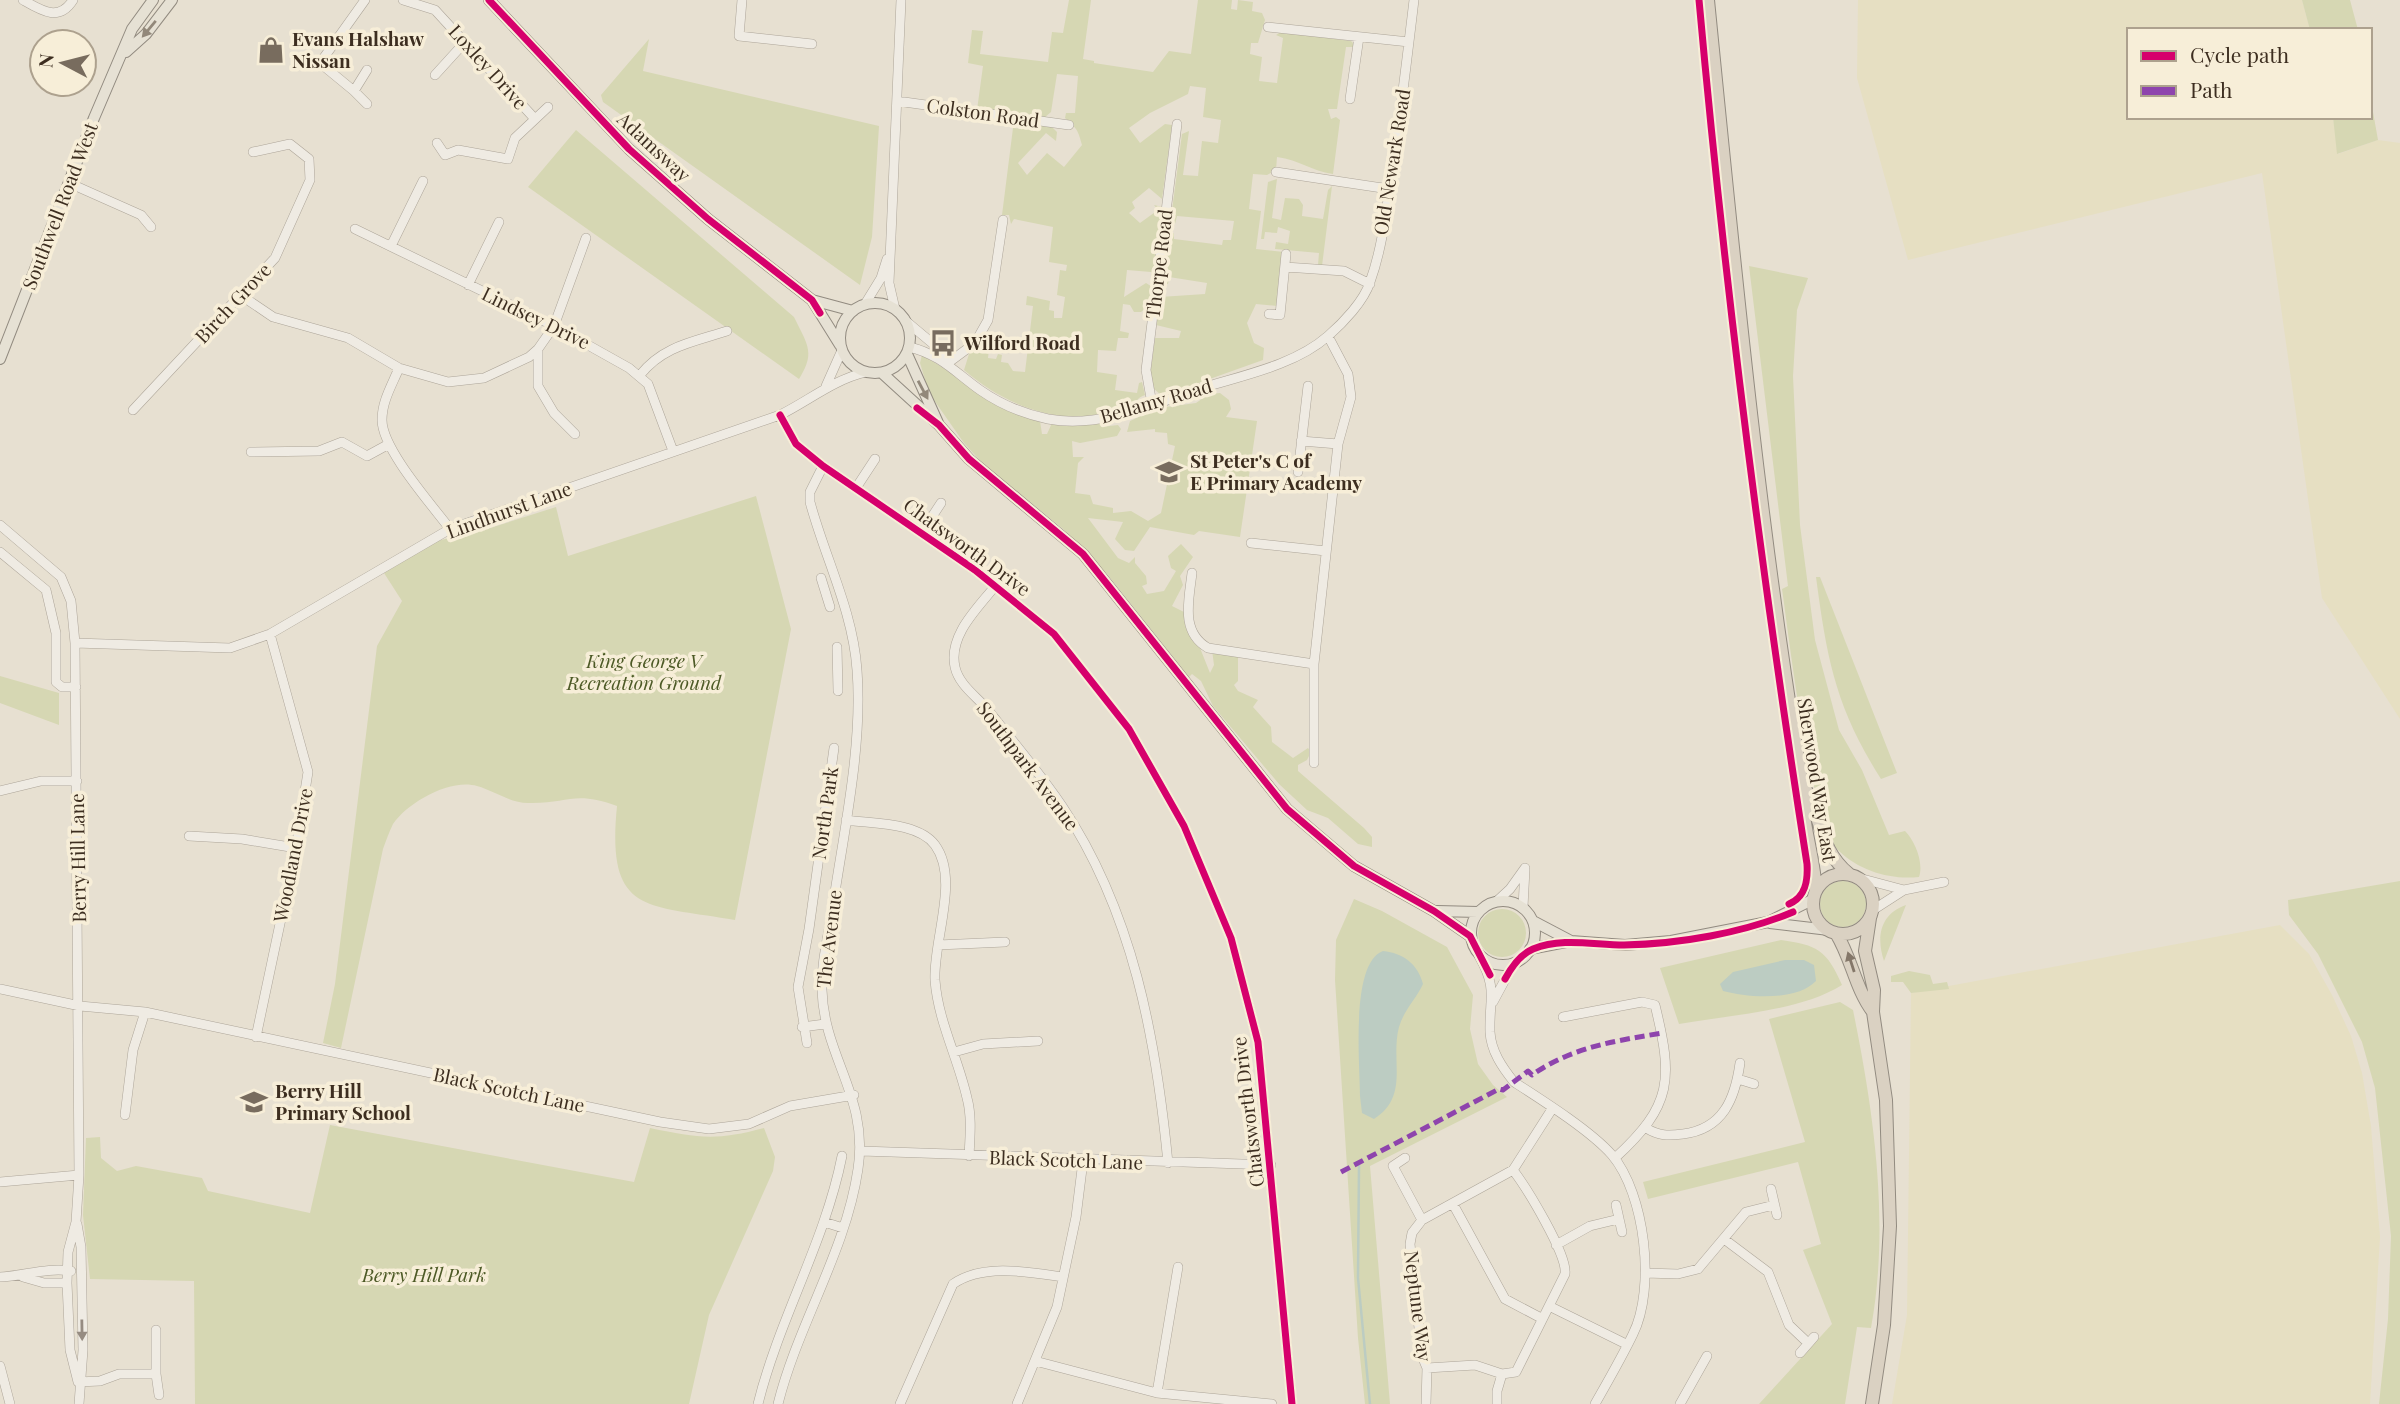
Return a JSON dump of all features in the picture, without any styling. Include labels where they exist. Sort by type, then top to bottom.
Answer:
[{"type":"highway","name":"Sherwood Way East","points":[[1708,0],[1734,258],[1781,647],[1802,783],[1801,798],[1815,862],[1815,895]]},
{"type":"highway","name":"Sherwood Way East","points":[[1802,783],[1810,795],[1826,847],[1836,863],[1854,876]]},
{"type":"highway","points":[[1872,1404],[1884,1325],[1890,1226],[1886,1100],[1873,1012],[1874,990],[1865,951],[1871,914],[1871,893],[1854,876],[1830,877],[1815,895],[1816,917],[1833,932],[1852,962],[1859,994],[1873,1012]]},
{"type":"highway","points":[[1833,932],[1844,934],[1860,929],[1871,914]]},
{"type":"main road","name":"Southwell Road West","points":[[0,359],[94,118],[124,54],[132,29],[153,0]]},
{"type":"main road","name":"Southwell Road West","points":[[124,54],[146,34],[172,0]]},
{"type":"main road","name":"Adamsway","points":[[489,0],[629,149],[708,219],[812,300],[841,347]]},
{"type":"main road","name":"Adamsway","points":[[812,300],[853,310]]},
{"type":"main road","points":[[908,351],[892,369],[882,373],[866,372],[853,366],[841,347],[842,326],[853,310],[865,304],[876,303],[895,309],[907,322],[908,351],[939,425]]},
{"type":"main road","points":[[882,373],[939,425],[969,459],[1083,554],[1287,809],[1354,866],[1434,911],[1470,936],[1479,956],[1490,963],[1514,963],[1530,950],[1571,941],[1625,945],[1671,941],[1768,922],[1815,895]]},
{"type":"main road","points":[[1434,911],[1478,912],[1497,901],[1508,901],[1523,907],[1533,921],[1571,941]]},
{"type":"main road","points":[[1470,936],[1478,912]]},
{"type":"main road","points":[[1530,950],[1535,936],[1533,921]]},
{"type":"main road","points":[[1768,922],[1833,932]]},
{"type":"street","points":[[25,13],[26,2],[49,14],[58,14],[66,10],[73,0]]},
{"type":"street","points":[[365,0],[320,62],[367,104]]},
{"type":"street","name":"Loxley Drive","points":[[403,0],[435,10],[535,119]]},
{"type":"street","points":[[743,0],[738,36],[812,44]]},
{"type":"street","points":[[895,309],[889,283],[901,0]]},
{"type":"street","name":"Old Newark Road","points":[[1328,336],[1350,313],[1370,284],[1386,219],[1414,0]]},
{"type":"street","points":[[1268,27],[1409,42]]},
{"type":"street","points":[[1350,99],[1359,37]]},
{"type":"street","points":[[435,75],[466,42]]},
{"type":"street","points":[[354,91],[367,70]]},
{"type":"street","name":"Colston Road","points":[[897,101],[1069,125]]},
{"type":"street","name":"Loxley Drive","points":[[437,143],[445,155],[458,150],[508,159],[515,138],[548,107]]},
{"type":"street","name":"Thorpe Road","points":[[1152,404],[1146,370],[1177,124]]},
{"type":"street","name":"Birch Grove","points":[[133,411],[275,258],[310,180],[309,159],[290,144],[253,152]]},
{"type":"street","points":[[1276,172],[1389,189]]},
{"type":"street","points":[[391,246],[423,181]]},
{"type":"street","points":[[69,183],[141,215],[150,227]]},
{"type":"street","points":[[948,363],[975,342],[988,320],[1003,220]]},
{"type":"street","points":[[468,285],[499,222]]},
{"type":"street","name":"Lindsey Drive","points":[[355,229],[554,326],[614,357],[640,375],[648,384],[673,451]]},
{"type":"street","points":[[239,294],[273,317],[348,338],[398,368],[448,382],[484,379],[538,349],[554,326],[586,238]]},
{"type":"street","points":[[865,304],[881,278],[891,248]]},
{"type":"street","points":[[1269,314],[1280,314],[1286,254]]},
{"type":"street","points":[[1285,267],[1343,271],[1370,284]]},
{"type":"street","name":"Bellamy Road","points":[[907,322],[944,353],[948,363]]},
{"type":"street","points":[[640,375],[653,358],[665,351],[727,331]]},
{"type":"street","points":[[1314,763],[1314,664],[1338,444],[1351,397],[1348,374],[1328,336]]},
{"type":"street","name":"Bellamy Road","points":[[908,351],[926,351],[948,363],[999,401],[1047,418],[1084,420],[1119,415],[1278,363],[1328,336]]},
{"type":"street","points":[[827,386],[841,347]]},
{"type":"street","points":[[538,349],[538,386],[554,413],[575,434]]},
{"type":"street","points":[[398,368],[384,402],[382,422],[389,444],[450,529]]},
{"type":"street","name":"Lindhurst Lane","points":[[75,643],[230,648],[270,634],[450,529],[780,415],[808,401],[842,378],[866,372]]},
{"type":"street","points":[[1298,472],[1308,386]]},
{"type":"street","name":"Chatsworth Drive","points":[[780,415],[796,444],[823,466],[996,585],[1054,634],[1129,729],[1184,826],[1231,938],[1258,1042],[1292,1404]]},
{"type":"street","points":[[1301,441],[1338,444]]},
{"type":"street","points":[[251,452],[319,451],[342,442],[367,456],[389,444]]},
{"type":"street","points":[[856,488],[874,459]]},
{"type":"street","name":"The Avenue","points":[[778,1404],[800,1336],[844,1228],[861,1151],[861,1130],[853,1095],[825,1024],[821,987],[852,769],[857,669],[841,589],[810,502],[810,492],[823,466]]},
{"type":"street","points":[[922,532],[941,503]]},
{"type":"street","name":"Berry Hill Lane","points":[[2,530],[61,577],[71,600],[76,687],[80,1006],[79,1175],[75,1273]]},
{"type":"street","points":[[1251,543],[1326,551]]},
{"type":"street","points":[[0,552],[46,590],[56,633],[56,682],[62,687],[76,687]]},
{"type":"street","points":[[1192,573],[1188,618],[1190,629],[1201,645],[1208,649],[1314,664]]},
{"type":"street","points":[[821,578],[830,607]]},
{"type":"street","name":"Southpark Avenue","points":[[996,585],[960,632],[955,645],[956,671],[1061,804],[1103,881],[1133,960],[1148,1016],[1168,1163]]},
{"type":"street","points":[[825,593],[841,589]]},
{"type":"street","name":"Woodland Drive","points":[[256,1037],[296,848],[308,772],[270,634]]},
{"type":"street","points":[[837,647],[838,691]]},
{"type":"street","points":[[839,670],[857,669]]},
{"type":"street","name":"North Park","points":[[807,1044],[802,1027],[798,988],[834,748]]},
{"type":"street","points":[[832,767],[852,769]]},
{"type":"street","points":[[0,791],[41,781],[77,781]]},
{"type":"street","points":[[846,820],[914,831],[933,842],[946,868],[935,979],[938,1000],[968,1100],[969,1156]]},
{"type":"street","points":[[189,836],[232,837],[296,848]]},
{"type":"street","points":[[1497,901],[1510,889],[1525,868],[1523,907]]},
{"type":"street","points":[[1854,876],[1904,890]]},
{"type":"street","points":[[1871,914],[1904,890],[1944,882]]},
{"type":"street","points":[[938,945],[1005,942]]},
{"type":"street","points":[[1479,956],[1491,976],[1493,1004],[1490,1032],[1494,1051],[1503,1068],[1514,1082],[1605,1147],[1615,1158],[1635,1203],[1645,1273],[1640,1309],[1634,1333],[1595,1404]]},
{"type":"street","points":[[1493,1004],[1514,963]]},
{"type":"street","name":"Black Scotch Lane","points":[[0,989],[80,1006],[145,1012],[660,1122],[709,1129],[749,1124],[790,1106],[853,1095]]},
{"type":"street","points":[[1563,1017],[1642,1002],[1655,1005],[1668,1061],[1663,1095],[1646,1128],[1615,1158]]},
{"type":"street","points":[[125,1115],[133,1050],[145,1012]]},
{"type":"street","points":[[802,1027],[825,1024]]},
{"type":"street","points":[[954,1052],[983,1044],[1038,1041]]},
{"type":"street","points":[[1646,1128],[1656,1134],[1671,1136],[1711,1127],[1722,1118],[1738,1079],[1740,1063]]},
{"type":"street","points":[[1738,1079],[1754,1084]]},
{"type":"street","points":[[1405,1157],[1393,1166],[1422,1220],[1513,1170],[1552,1110]]},
{"type":"street","name":"Black Scotch Lane","points":[[861,1151],[1083,1161],[1271,1165]]},
{"type":"street","points":[[758,1404],[800,1280],[824,1222],[842,1156]]},
{"type":"street","points":[[1017,1404],[1057,1307],[1083,1161]]},
{"type":"street","points":[[1427,1368],[1475,1364],[1502,1374],[1516,1372],[1566,1268],[1556,1245],[1513,1170]]},
{"type":"street","points":[[0,1182],[79,1175]]},
{"type":"street","points":[[1645,1273],[1678,1274],[1698,1269],[1746,1212],[1776,1210],[1771,1189]]},
{"type":"street","points":[[1453,1204],[1505,1299],[1541,1318]]},
{"type":"street","points":[[1616,1205],[1622,1232]]},
{"type":"street","points":[[1556,1245],[1590,1226],[1619,1219]]},
{"type":"street","name":"Neptune Way","points":[[1422,1220],[1412,1233],[1410,1244],[1422,1356],[1427,1368],[1426,1404]]},
{"type":"street","points":[[824,1222],[844,1228]]},
{"type":"street","points":[[1724,1239],[1768,1272],[1789,1325],[1811,1340],[1800,1353]]},
{"type":"street","points":[[1157,1393],[1178,1267]]},
{"type":"street","points":[[0,1276],[21,1276],[43,1270],[75,1273]]},
{"type":"street","points":[[900,1404],[947,1291],[953,1284],[974,1274],[1029,1272],[1063,1276]]},
{"type":"street","points":[[75,1273],[67,1283],[70,1350],[78,1382],[79,1404]]},
{"type":"street","points":[[75,1273],[83,1350],[78,1382]]},
{"type":"street","points":[[21,1276],[44,1283],[67,1283]]},
{"type":"street","points":[[1549,1306],[1626,1344]]},
{"type":"street","points":[[156,1330],[159,1395]]},
{"type":"street","points":[[1680,1404],[1707,1356]]},
{"type":"street","points":[[1035,1361],[1157,1393],[1174,1400],[1272,1404]]},
{"type":"street","points":[[0,1366],[10,1404]]},
{"type":"street","points":[[78,1382],[100,1381],[119,1374],[156,1374]]},
{"type":"street","points":[[1497,1404],[1497,1391],[1502,1374]]},
{"type":"street","points":[[761,1391],[781,1393]]},
{"type":"shaded area","points":[[1858,0],[2302,0],[2309,28],[2127,28],[2127,119],[2333,119],[2338,154],[2378,140],[2400,143],[2400,719],[2322,598],[2262,173],[1908,260],[1857,78]]},
{"type":"shaded area","points":[[2280,925],[2309,954],[2332,995],[2351,1036],[2362,1073],[2371,1126],[2380,1237],[2370,1404],[1892,1404],[1907,1315],[1911,993]]},
{"type":"shaded area","points":[[1383,951],[1397,954],[1409,961],[1423,984],[1399,1027],[1397,1077],[1392,1100],[1374,1119],[1362,1113],[1359,1016],[1365,974],[1373,959]]},
{"type":"shaded area","points":[[1785,960],[1804,960],[1814,965],[1816,981],[1797,992],[1785,995],[1759,996],[1723,991],[1720,984],[1733,972]]},
{"type":"green space","points":[[1069,0],[1091,0],[1083,59],[1094,63],[1153,72],[1169,51],[1191,54],[1198,0],[1232,0],[1231,9],[1237,10],[1238,0],[1253,2],[1252,11],[1262,13],[1265,20],[1258,43],[1251,43],[1250,54],[1262,57],[1259,81],[1277,83],[1283,38],[1276,35],[1281,32],[1351,41],[1355,45],[1346,47],[1337,109],[1328,109],[1331,119],[1336,117],[1340,120],[1333,174],[1277,157],[1276,170],[1267,175],[1253,174],[1249,209],[1261,211],[1256,249],[1284,252],[1278,306],[1256,304],[1247,323],[1254,343],[1264,348],[1263,360],[1162,396],[1152,387],[1150,377],[1155,338],[1179,338],[1181,331],[1156,325],[1160,297],[1205,294],[1207,283],[1169,277],[1168,284],[1162,283],[1169,236],[1174,233],[1174,239],[1222,245],[1223,240],[1231,240],[1234,221],[1177,216],[1175,224],[1171,218],[1182,134],[1189,131],[1183,175],[1198,176],[1202,141],[1218,143],[1221,120],[1203,117],[1206,88],[1190,86],[1188,94],[1150,113],[1129,128],[1140,143],[1165,124],[1172,125],[1162,199],[1149,188],[1132,202],[1135,208],[1129,213],[1140,223],[1158,210],[1154,205],[1162,207],[1155,256],[1158,259],[1152,279],[1151,272],[1127,270],[1124,297],[1146,283],[1154,288],[1148,306],[1141,312],[1134,312],[1130,305],[1123,304],[1120,331],[1129,333],[1128,338],[1118,338],[1116,351],[1098,350],[1097,372],[1117,375],[1115,390],[1137,393],[1139,383],[1142,382],[1145,395],[1126,408],[1084,416],[1047,414],[1029,408],[994,392],[964,370],[969,354],[985,341],[989,349],[988,358],[996,359],[998,354],[1002,355],[1001,362],[1008,363],[1013,371],[1025,372],[1033,306],[1026,305],[1027,296],[1050,301],[1049,310],[1054,311],[1054,318],[1062,318],[1065,297],[1057,295],[1060,270],[1066,271],[1067,265],[1049,262],[1053,227],[1014,219],[1011,224],[1009,215],[1002,215],[1013,128],[1036,130],[1037,125],[1052,127],[1057,132],[1056,141],[1046,133],[1018,163],[1027,175],[1047,153],[1064,167],[1082,145],[1076,129],[1065,118],[1066,113],[1075,113],[1078,76],[1057,74],[1051,112],[1044,118],[977,110],[983,66],[968,63],[972,30],[983,31],[980,54],[1048,62],[1052,32],[1063,33]]},
{"type":"green space","points":[[2302,0],[2350,0],[2357,28],[2309,28]]},
{"type":"green space","points":[[649,39],[643,71],[879,126],[872,237],[860,285],[603,102],[601,95]]},
{"type":"green space","points":[[2372,106],[2378,140],[2337,154],[2333,119],[2372,119]]},
{"type":"green space","points":[[576,130],[794,317],[808,348],[807,362],[799,379],[528,187]]},
{"type":"green space","points":[[1277,179],[1272,218],[1281,220],[1285,198],[1299,199],[1303,205],[1302,216],[1323,219],[1328,190],[1332,186],[1322,266],[1318,265],[1319,253],[1275,249],[1276,242],[1288,244],[1290,231],[1278,227],[1277,233],[1265,232],[1264,239],[1261,239],[1268,182]]},
{"type":"green space","points":[[1749,266],[1808,278],[1797,310],[1793,376],[1800,525],[1815,640],[1839,730],[1862,770],[1889,835],[1905,831],[1912,840],[1918,852],[1919,877],[1876,873],[1847,858],[1839,851],[1829,834],[1819,805],[1802,727],[1782,589],[1788,586]]},
{"type":"green space","points":[[922,355],[993,401],[1040,421],[1042,434],[1047,434],[1052,423],[1100,423],[1101,427],[1118,425],[1121,429],[1117,436],[1080,443],[1072,441],[1073,457],[1084,457],[1078,463],[1075,493],[1090,495],[1093,504],[1113,508],[1113,513],[1131,511],[1148,521],[1161,513],[1175,446],[1168,444],[1167,433],[1155,432],[1155,429],[1127,432],[1130,421],[1158,408],[1196,403],[1209,394],[1220,393],[1229,400],[1231,409],[1226,417],[1257,421],[1240,537],[1199,531],[1194,535],[1150,527],[1134,551],[1125,550],[1115,539],[1123,522],[1088,518],[1118,558],[1129,563],[1135,557],[1135,563],[1146,576],[1147,584],[1142,586],[1147,594],[1164,591],[1176,571],[1171,568],[1168,556],[1181,544],[1193,557],[1180,576],[1183,585],[1172,606],[1186,613],[1210,673],[1214,665],[1212,650],[1238,651],[1238,681],[1234,685],[1238,691],[1258,700],[1253,707],[1271,727],[1272,742],[1293,758],[1308,748],[1311,752],[1307,760],[1298,765],[1298,771],[1364,828],[1372,837],[1372,847],[1358,844],[1328,818],[1307,810],[1279,784],[1213,706],[1201,681],[1192,674],[1189,677],[1107,574],[1063,529],[983,464],[964,443],[929,393],[920,363]]},
{"type":"green space","name":"King George V Recreation Ground","points":[[756,496],[791,629],[735,920],[656,906],[639,898],[626,886],[618,868],[615,842],[617,806],[580,798],[542,803],[521,802],[477,786],[455,785],[419,800],[393,824],[383,849],[341,1048],[323,1043],[335,984],[377,646],[402,601],[384,573],[437,541],[487,529],[556,507],[568,556]]},
{"type":"green space","points":[[1816,577],[1820,577],[1897,773],[1881,779],[1853,729],[1836,683],[1824,634]]},
{"type":"green space","points":[[0,676],[59,693],[59,725],[0,703]]},
{"type":"green space","points":[[1843,881],[1859,888],[1866,904],[1859,920],[1843,927],[1827,920],[1820,904],[1827,888]]},
{"type":"green space","points":[[2400,881],[2400,1404],[2379,1404],[2388,1319],[2391,1236],[2375,1088],[2362,1042],[2318,954],[2289,915],[2288,900]]},
{"type":"green space","points":[[1354,899],[1382,911],[1447,947],[1473,995],[1470,1029],[1478,1064],[1493,1085],[1507,1097],[1370,1166],[1390,1404],[1365,1404],[1358,1338],[1335,980],[1336,940]]},
{"type":"green space","points":[[1906,905],[1884,961],[1880,943],[1882,927],[1890,914]]},
{"type":"green space","points":[[1502,909],[1519,916],[1526,933],[1519,950],[1502,957],[1485,950],[1478,933],[1485,916]]},
{"type":"green space","points":[[1781,940],[1804,944],[1819,951],[1831,964],[1842,985],[1825,994],[1784,1007],[1679,1024],[1660,968]]},
{"type":"green space","points":[[1909,971],[1930,975],[1933,984],[1947,982],[1949,989],[1911,993],[1903,982],[1891,982],[1891,976]]},
{"type":"green space","points":[[1840,1002],[1853,1010],[1873,1128],[1877,1169],[1879,1249],[1871,1328],[1857,1327],[1845,1404],[1759,1404],[1832,1324],[1803,1250],[1821,1244],[1798,1162],[1648,1199],[1643,1182],[1805,1142],[1769,1019]]},
{"type":"green space","name":"Berry Hill Park","points":[[330,1125],[634,1182],[650,1128],[707,1137],[764,1128],[775,1157],[773,1171],[709,1315],[689,1404],[195,1404],[194,1281],[90,1279],[83,1215],[86,1138],[100,1137],[101,1158],[117,1171],[136,1166],[202,1178],[208,1191],[310,1213]]},
{"type":"waterway","points":[[1359,1166],[1358,1278],[1370,1404]]},
{"type":"marked path","points":[[1341,1172],[1499,1089],[1503,1090],[1528,1071],[1532,1075],[1547,1065],[1594,1047],[1662,1033]]},
{"type":"cycle path","points":[[489,0],[629,149],[708,219],[812,300],[820,313]]},
{"type":"cycle path","points":[[1699,0],[1746,433],[1807,864],[1805,887],[1799,897],[1789,904]]},
{"type":"cycle path","points":[[917,408],[939,425],[969,459],[1083,554],[1287,809],[1354,866],[1434,911],[1470,936],[1490,975]]},
{"type":"cycle path","points":[[780,415],[796,444],[823,466],[975,570],[1054,634],[1129,729],[1184,826],[1231,938],[1258,1042],[1292,1404]]},
{"type":"cycle path","points":[[1505,979],[1524,954],[1544,945],[1567,942],[1624,945],[1688,940],[1753,926],[1793,912]]},
{"type":"place","name":"Evans Halshaw Nissan","points":[[271,50]]},
{"type":"place","name":"Wilford Road","points":[[943,343]]},
{"type":"place","name":"St Peter's C of E Primary Academy","points":[[1169,472]]},
{"type":"place","name":"Berry Hill Primary School","points":[[254,1102]]}]
